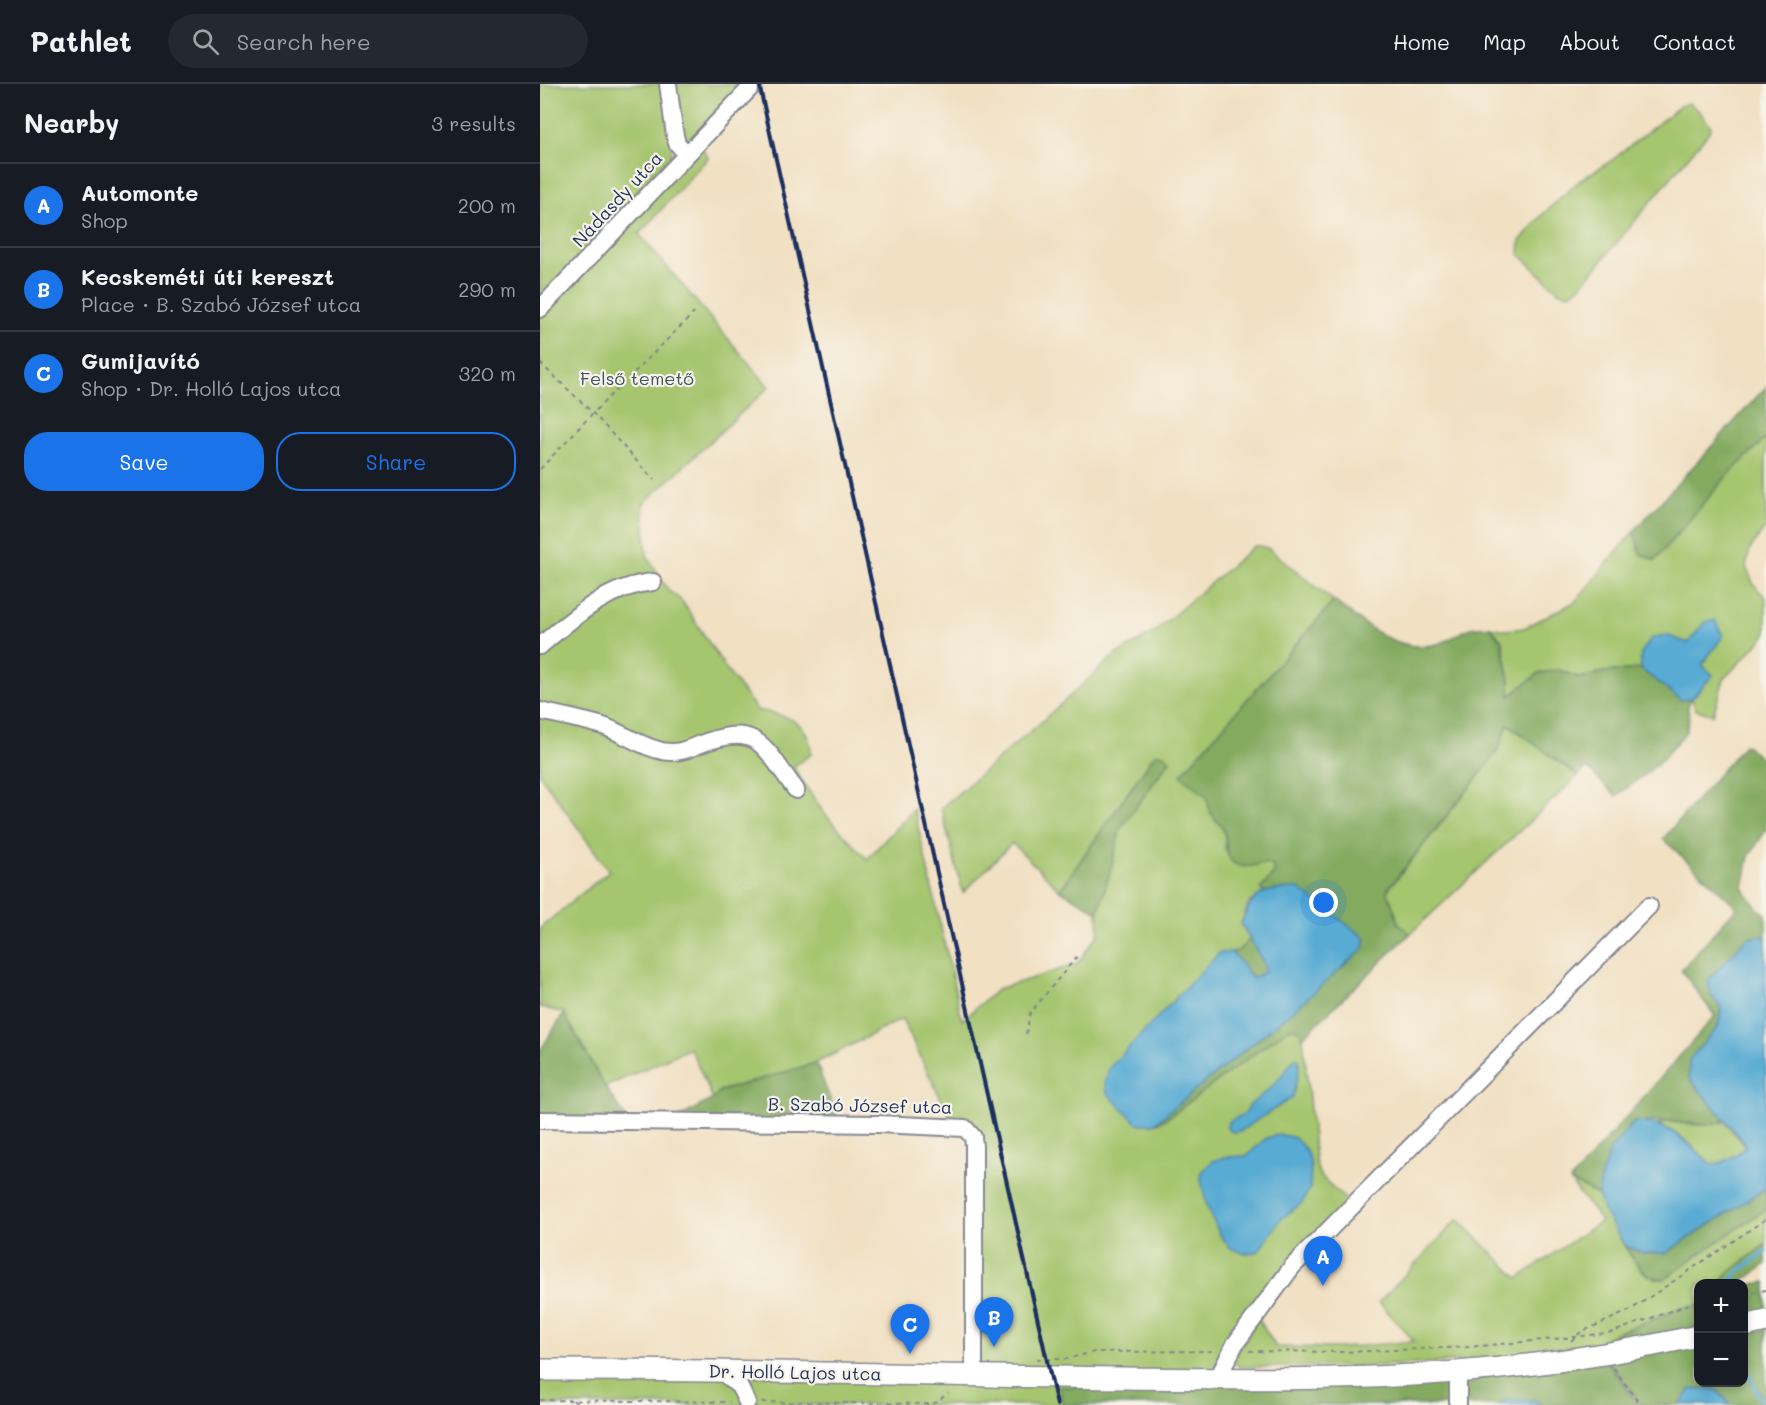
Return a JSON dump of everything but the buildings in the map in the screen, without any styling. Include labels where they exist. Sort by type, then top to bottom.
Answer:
[{"type":"main road","points":[[1748,1325],[1766,1321]]},
{"type":"main road","name":"Dr. Holló Lajos utca","points":[[540,1370],[747,1371],[1050,1377],[1331,1378],[1458,1372],[1555,1361],[1694,1337]]},
{"type":"street","points":[[668,84],[675,136],[677,143],[686,154]]},
{"type":"street","name":"Nádasdy utca","points":[[540,309],[754,84]]},
{"type":"street","points":[[540,646],[605,596],[624,587],[654,582]]},
{"type":"street","points":[[540,711],[604,727],[648,748],[665,752],[680,752],[730,734],[751,737],[760,743],[796,790]]},
{"type":"street","points":[[1218,1378],[1231,1350],[1292,1267],[1649,906]]},
{"type":"street","name":"B. Szabó József utca","points":[[540,1120],[878,1124],[965,1128],[971,1134],[974,1146],[974,1376]]},
{"type":"street","points":[[721,1371],[740,1386],[747,1402]]},
{"type":"street","points":[[747,1371],[747,1402]]},
{"type":"street","points":[[1458,1372],[1458,1405]]},
{"type":"path","points":[[540,469],[592,413],[694,314]]},
{"type":"path","points":[[540,363],[592,413],[654,480]]},
{"type":"path","points":[[1026,1034],[1030,1013],[1079,954]]},
{"type":"path","points":[[1555,1361],[1581,1332],[1629,1311],[1766,1219]]},
{"type":"path","points":[[1748,1293],[1766,1290]]},
{"type":"path","points":[[1034,1359],[1066,1359],[1094,1352],[1231,1350],[1343,1352],[1469,1347],[1613,1332],[1694,1302]]},
{"type":"path","points":[[1604,1354],[1640,1405]]},
{"type":"path","points":[[540,1400],[931,1404],[938,1402],[947,1394],[949,1375]]},
{"type":"path","points":[[573,1400],[579,1405]]},
{"type":"green space","name":"Felső temető","points":[[540,84],[665,84],[672,135],[671,165],[702,147],[708,158],[639,234],[769,387],[643,504],[647,556],[668,590],[682,601],[728,672],[757,710],[786,717],[801,726],[810,743],[811,754],[793,767],[823,812],[867,859],[914,809],[962,1020],[998,989],[1077,964],[1099,933],[1098,912],[1120,829],[1170,760],[1155,754],[1060,890],[1012,843],[963,893],[941,808],[1114,656],[1153,633],[1254,546],[1269,549],[1334,601],[1181,775],[1207,797],[1209,806],[1224,833],[1225,850],[1241,866],[1263,863],[1274,867],[1275,873],[1262,889],[1264,892],[1249,903],[1241,924],[1250,939],[1238,951],[1231,952],[1288,1029],[1295,1028],[1303,1037],[1315,1159],[1319,1174],[1348,1202],[1228,1349],[1203,1386],[1060,1387],[1063,1405],[540,1405],[540,1377],[971,1374],[972,1140],[954,1126],[902,1019],[816,1063],[720,1091],[713,1099],[690,1048],[605,1087],[564,1013],[540,1007],[540,928],[609,871],[540,775]]},
{"type":"green space","points":[[670,84],[750,84],[693,145],[683,142]]},
{"type":"green space","points":[[1689,103],[1711,126],[1709,132],[1579,288],[1570,294],[1558,291],[1519,254],[1520,241],[1542,215],[1579,181],[1611,161],[1680,106]]},
{"type":"green space","points":[[1766,387],[1766,438],[1727,476],[1655,560],[1640,554],[1634,531]]},
{"type":"green space","points":[[1766,438],[1766,527],[1750,549],[1746,567],[1754,585],[1766,598],[1766,635],[1724,679],[1713,715],[1695,709],[1692,698],[1713,675],[1702,665],[1723,636],[1705,622],[1688,644],[1666,635],[1641,653],[1641,669],[1605,672],[1580,678],[1559,671],[1539,673],[1509,697],[1510,680],[1502,640],[1490,627],[1507,630],[1524,628],[1575,602],[1634,531],[1640,554],[1655,560],[1727,476]]},
{"type":"green space","points":[[1334,601],[1382,635],[1408,645],[1437,644],[1471,628],[1490,627],[1501,640],[1510,680],[1510,696],[1539,673],[1559,670],[1580,678],[1605,672],[1641,669],[1681,700],[1692,698],[1688,706],[1689,719],[1686,732],[1657,765],[1616,796],[1587,768],[1578,776],[1508,724],[1499,748],[1485,768],[1387,890],[1399,924],[1410,934],[1303,1037],[1295,1028],[1288,1029],[1166,1119],[1154,1124],[1294,1010],[1279,890],[1264,892],[1261,889],[1274,873],[1274,867],[1266,864],[1241,866],[1231,861],[1228,856],[1224,830],[1211,814],[1207,797],[1181,775]]},
{"type":"green space","points":[[1508,724],[1578,776],[1410,934],[1399,924],[1387,891],[1485,768],[1499,748]]},
{"type":"green space","points":[[1745,744],[1766,763],[1766,830],[1749,856],[1743,888],[1757,908],[1766,914],[1766,939],[1762,936],[1711,995],[1721,1008],[1718,1027],[1689,1060],[1689,1078],[1723,1118],[1723,1122],[1702,1125],[1644,1121],[1602,1173],[1598,1195],[1570,1181],[1715,1016],[1681,970],[1737,907],[1663,839]]},
{"type":"green space","points":[[1155,754],[1163,754],[1170,760],[1120,829],[1098,912],[1060,890]]},
{"type":"green space","points":[[1250,939],[1264,964],[1265,972],[1254,978],[1231,952],[1238,951]]},
{"type":"green space","points":[[564,1013],[605,1087],[628,1121],[540,1118],[540,1051]]},
{"type":"green space","points":[[816,1063],[839,1121],[673,1121],[713,1099],[720,1091]]},
{"type":"green space","points":[[1723,1119],[1745,1146],[1730,1159],[1715,1164],[1711,1164],[1688,1142],[1658,1124],[1673,1122],[1707,1125],[1723,1122]]},
{"type":"green space","points":[[1570,1181],[1598,1195],[1613,1227],[1629,1253],[1644,1272],[1653,1278],[1665,1279],[1766,1209],[1766,1244],[1724,1279],[1694,1279],[1694,1307],[1684,1308],[1614,1334],[1616,1342],[1511,1357],[1417,1364],[1239,1367],[1232,1359],[1258,1318],[1276,1347],[1341,1348],[1414,1341],[1379,1302],[1458,1219],[1518,1278],[1601,1221]]},
{"type":"green space","points":[[1766,1188],[1766,1209],[1665,1279],[1650,1277],[1633,1259],[1625,1246],[1643,1253],[1666,1253]]},
{"type":"green space","points":[[1766,1244],[1766,1264],[1746,1279],[1724,1279]]},
{"type":"green space","points":[[1766,1282],[1766,1312],[1748,1316],[1748,1285]]},
{"type":"green space","points":[[1694,1306],[1694,1328],[1616,1342],[1610,1339],[1614,1334],[1685,1307]]},
{"type":"green space","points":[[1766,1329],[1766,1401],[1748,1370],[1748,1333]]},
{"type":"green space","points":[[1694,1344],[1694,1387],[1748,1387],[1748,1373],[1763,1405],[1731,1405],[1716,1389],[1691,1389],[1680,1405],[1642,1405],[1608,1360]]},
{"type":"green space","points":[[1606,1360],[1639,1405],[1543,1405],[1535,1400],[1507,1400],[1498,1405],[1460,1405],[1465,1379]]},
{"type":"green space","points":[[1448,1380],[1455,1387],[1455,1405],[1063,1405],[1059,1387]]},
{"type":"water","points":[[1715,620],[1723,636],[1702,665],[1713,675],[1692,698],[1681,700],[1641,669],[1641,653],[1652,638],[1666,635],[1688,643],[1705,622]]},
{"type":"water","points":[[1299,889],[1365,938],[1365,947],[1294,1010],[1154,1124],[1138,1124],[1107,1093],[1105,1082],[1110,1067],[1219,953],[1231,952],[1254,978],[1265,972],[1264,964],[1241,924],[1251,904],[1262,894],[1269,891]]},
{"type":"water","points":[[1763,936],[1766,939],[1766,1188],[1666,1253],[1643,1253],[1625,1246],[1604,1212],[1598,1195],[1602,1173],[1610,1150],[1634,1122],[1646,1122],[1667,1129],[1685,1141],[1711,1164],[1729,1159],[1745,1146],[1689,1078],[1689,1060],[1718,1027],[1721,1008],[1711,995],[1708,980],[1747,938]]},
{"type":"water","points":[[1298,1058],[1298,1073],[1293,1097],[1242,1130],[1234,1132],[1229,1130],[1228,1122],[1246,1113],[1249,1106],[1275,1084],[1294,1059]]},
{"type":"water","points":[[1278,1134],[1295,1138],[1306,1150],[1311,1165],[1310,1188],[1302,1203],[1281,1219],[1258,1252],[1243,1253],[1230,1248],[1219,1233],[1207,1206],[1201,1180],[1202,1172],[1213,1161],[1225,1157],[1247,1156],[1265,1139]]},
{"type":"water","points":[[1691,1389],[1716,1389],[1731,1405],[1680,1405]]},
{"type":"water","points":[[1507,1400],[1535,1400],[1543,1405],[1498,1405]]},
{"type":"waterway","points":[[1733,1279],[1739,1271],[1766,1252]]},
{"type":"waterway","points":[[1748,1371],[1763,1405]]},
{"type":"railway","points":[[759,84],[1057,1405]]},
{"type":"place","name":"Automonte","points":[[1323,1286]]},
{"type":"place","name":"Kecskeméti úti kereszt","points":[[994,1347]]},
{"type":"place","name":"Gumijavító","points":[[910,1354]]}]
